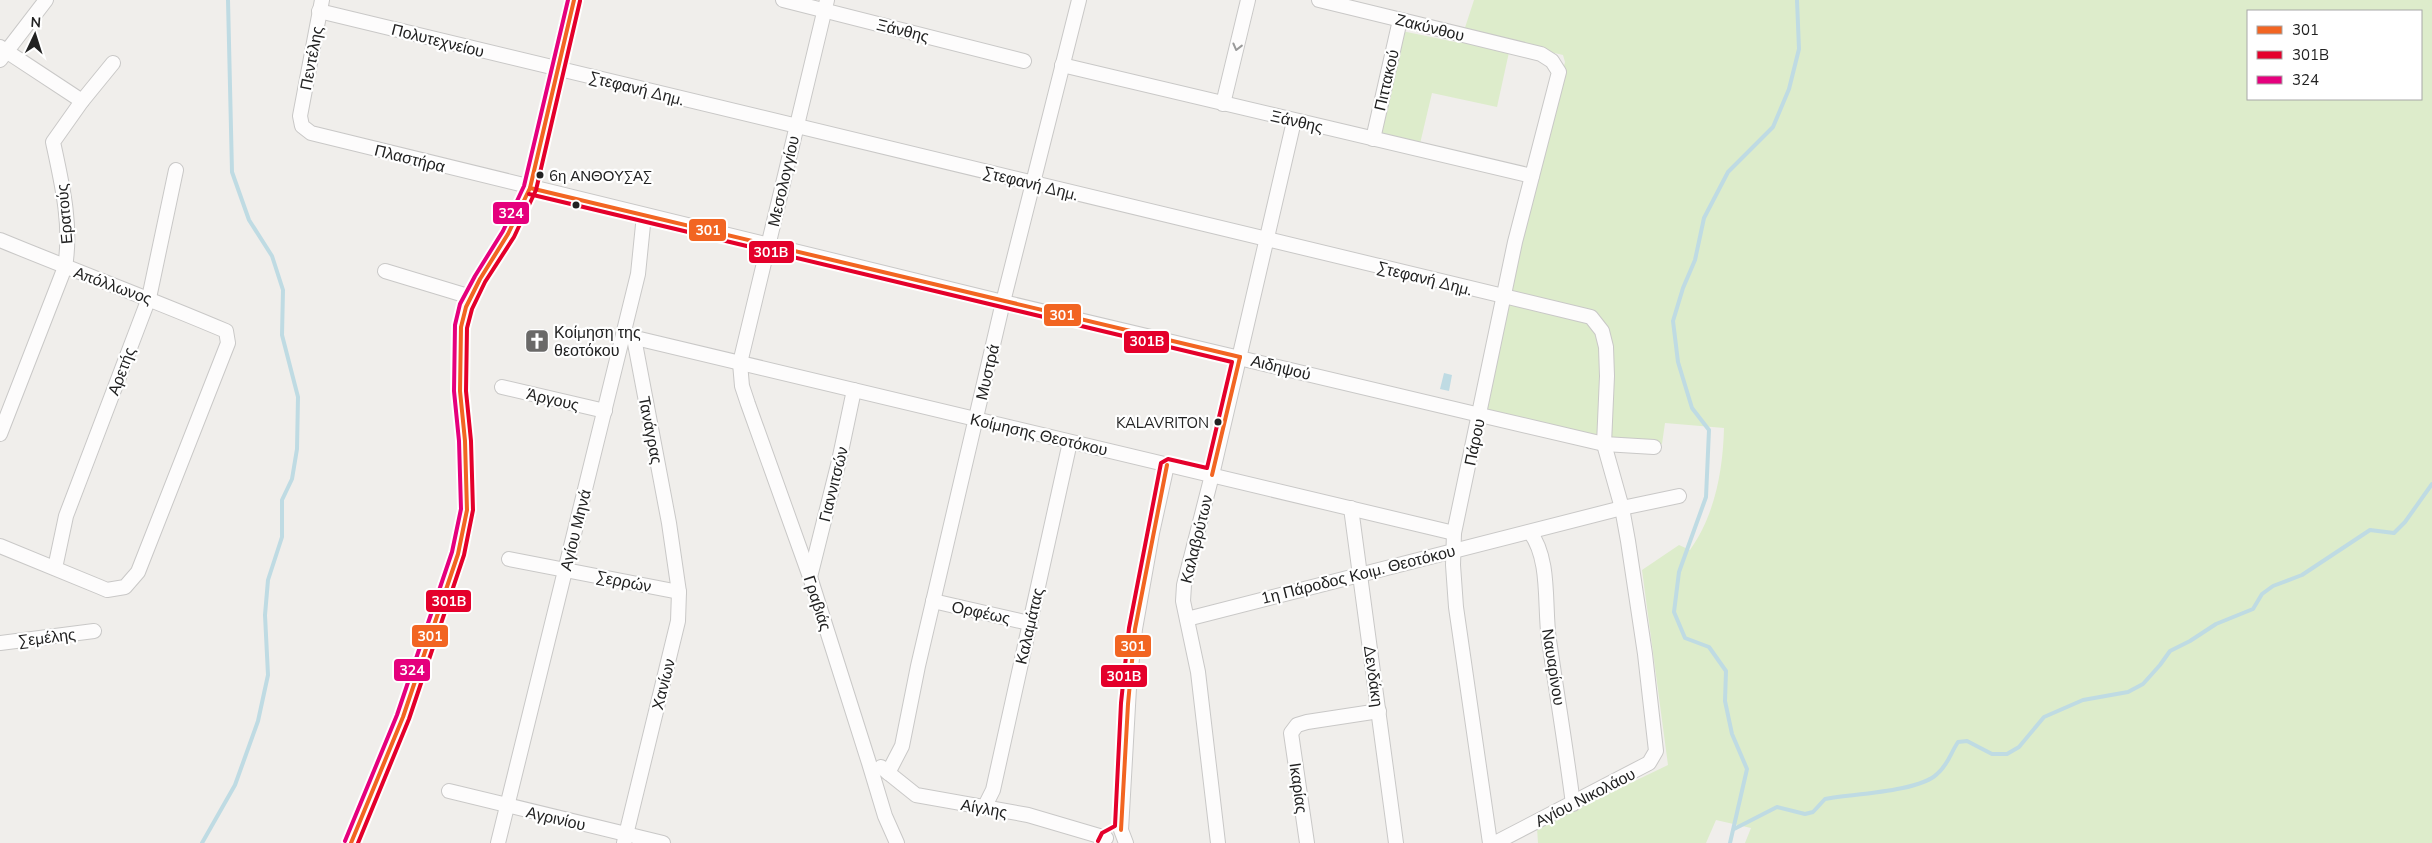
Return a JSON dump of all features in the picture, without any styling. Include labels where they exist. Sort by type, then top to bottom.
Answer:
[{"type":"street","points":[[46,0],[2,53],[82,100]]},
{"type":"street","points":[[351,843],[386,762],[418,677],[454,569],[467,510],[459,356],[461,327],[471,297],[508,234],[530,188],[574,0]]},
{"type":"street","name":"Ξάνθης","points":[[783,0],[826,5],[1024,60]]},
{"type":"street","name":"Μυστρά","points":[[888,773],[902,746],[910,700],[1003,302],[1079,0]]},
{"type":"street","points":[[1223,104],[1248,0]]},
{"type":"street","name":"Ζακύνθου","points":[[1319,0],[1541,54]]},
{"type":"street","name":"Μεσολογγίου","points":[[740,363],[826,5]]},
{"type":"street","name":"Πολυτεχνείου","points":[[321,6],[558,69]]},
{"type":"street","name":"Πεντέλης","points":[[300,116],[321,6]]},
{"type":"street","name":"Πιττακού","points":[[1373,139],[1400,20]]},
{"type":"street","name":"Πάρου","points":[[1490,843],[1456,606],[1454,533],[1515,242],[1558,72],[1552,62],[1541,54]]},
{"type":"street","name":"Ερατούς","points":[[0,434],[65,267],[68,248],[65,198],[53,142],[82,100],[113,63]]},
{"type":"street","name":"Ξάνθης","points":[[1062,65],[1532,176]]},
{"type":"street","name":"Στεφανή Δημ.","points":[[558,69],[1591,317],[1602,331],[1606,347],[1607,376],[1604,444],[1622,508],[1656,738],[1656,751],[1649,764]]},
{"type":"street","name":"Πλαστήρα","points":[[300,116],[302,126],[311,133],[530,188]]},
{"type":"street","name":"Καλαβρύτων","points":[[1218,843],[1198,672],[1183,600],[1184,585],[1240,357],[1294,121]]},
{"type":"street","name":"Αρετής","points":[[55,568],[66,516],[149,298],[176,170]]},
{"type":"street","name":"Αιδηψού","points":[[530,188],[1604,444],[1654,447]]},
{"type":"street","name":"Αγίου Μηνά","points":[[498,843],[604,411],[628,336],[641,260],[644,215]]},
{"type":"street","name":"Απόλλωνος","points":[[0,240],[65,267],[149,298],[226,331],[228,343],[138,572],[125,588],[107,590],[55,568]]},
{"type":"street","points":[[384,271],[471,297]]},
{"type":"street","name":"Κοίμησης Θεοτόκου","points":[[628,336],[1454,533]]},
{"type":"street","name":"Τανάγρας","points":[[628,336],[668,523]]},
{"type":"street","name":"Γραβιάς","points":[[740,363],[742,386],[810,577],[885,816],[897,843]]},
{"type":"street","name":"Άργους","points":[[502,387],[604,411]]},
{"type":"street","name":"Γιαννιτσών","points":[[810,577],[840,461],[854,390]]},
{"type":"street","name":"Καλαμάτας","points":[[984,808],[993,790],[1070,442]]},
{"type":"street","points":[[1105,840],[1124,836],[1135,629],[1152,533],[1167,465]]},
{"type":"street","name":"1η Πάροδος Κοιμ. Θεοτόκου","points":[[1188,619],[1622,508],[1679,496]]},
{"type":"street","name":"Δενδάκη","points":[[1352,508],[1396,843]]},
{"type":"street","name":"Χανίων","points":[[625,839],[678,621],[679,592],[668,523]]},
{"type":"street","name":"Ναυαρίνου","points":[[1530,532],[1538,544],[1541,557],[1549,643],[1572,804]]},
{"type":"street","points":[[0,546],[55,568]]},
{"type":"street","name":"Σερρών","points":[[509,560],[679,592]]},
{"type":"street","name":"Ορφέως","points":[[933,601],[1029,622]]},
{"type":"street","name":"Σεμέλης","points":[[0,643],[94,631]]},
{"type":"street","name":"Ικαρίας","points":[[1307,843],[1291,732],[1297,725],[1307,722],[1379,711]]},
{"type":"street","name":"Αίγλης","points":[[869,762],[878,764],[916,795],[1028,816],[1105,840]]},
{"type":"street","name":"Αγίου Νικολάου","points":[[1495,843],[1649,764]]},
{"type":"street","name":"Αγρινίου","points":[[449,791],[625,839],[662,843]]},
{"type":"green space","points":[[1474,0],[2432,0],[2432,843],[1745,843],[1751,828],[1716,820],[1706,843],[1538,843],[1537,828],[1668,765],[1642,570],[1679,545],[1690,550],[1699,536],[1716,492],[1722,460],[1724,428],[1665,423],[1662,444],[1613,439],[1487,410],[1519,237],[1565,62],[1563,55],[1511,43],[1497,107],[1432,93],[1419,148],[1377,139],[1402,31],[1460,43]]},
{"type":"water","points":[[1444,373],[1452,375],[1449,391],[1440,389]]},
{"type":"waterway","points":[[202,843],[235,785],[258,721],[268,675],[265,615],[268,580],[282,537],[282,500],[292,479],[297,449],[298,397],[282,335],[283,290],[272,256],[249,220],[232,172],[228,0]]},
{"type":"waterway","points":[[1730,843],[1747,769],[1732,734],[1725,701],[1726,671],[1709,647],[1685,638],[1674,612],[1679,572],[1706,497],[1709,430],[1692,408],[1678,362],[1673,321],[1683,288],[1695,260],[1704,218],[1728,172],[1773,127],[1789,89],[1799,49],[1797,0]]},
{"type":"waterway","points":[[1734,829],[1777,807],[1805,814],[1813,812],[1825,799],[1901,789],[1916,785],[1928,780],[1944,767],[1958,742],[1967,741],[1992,754],[2007,754],[2019,747],[2044,717],[2083,700],[2128,692],[2143,684],[2170,651],[2216,624],[2253,609],[2262,594],[2273,586],[2302,575],[2370,530],[2394,533],[2405,522],[2432,484]]},
{"type":"transit line","name":"324","points":[[345,841],[397,715],[452,552],[461,509],[459,441],[454,391],[455,325],[460,304],[503,231],[524,186],[568,0]]},
{"type":"transit line","name":"301","points":[[351,843],[403,717],[458,554],[467,510],[465,441],[460,391],[461,327],[466,307],[480,279],[508,234],[530,188],[574,0]]},
{"type":"transit line","name":"301B","points":[[358,843],[409,719],[464,555],[473,510],[471,441],[466,391],[467,328],[472,309],[485,282],[514,237],[536,190],[580,1]]},
{"type":"transit line","name":"301","points":[[530,188],[1240,357]]},
{"type":"transit line","name":"301B","points":[[529,194],[1232,362],[1207,468],[1168,459],[1161,463],[1129,628],[1121,703],[1115,826],[1102,833],[1098,841]]},
{"type":"transit line","name":"301","points":[[1212,475],[1240,357]]},
{"type":"transit line","name":"301","points":[[1121,830],[1128,704],[1135,629],[1167,465]]},
{"type":"place","name":"6η ΑΝΘΟΥΣΑΣ","points":[[540,175]]},
{"type":"place","name":"Κοίμηση της θεοτόκου","points":[[537,341]]},
{"type":"place","name":"KALAVRITON","points":[[1218,422]]}]
